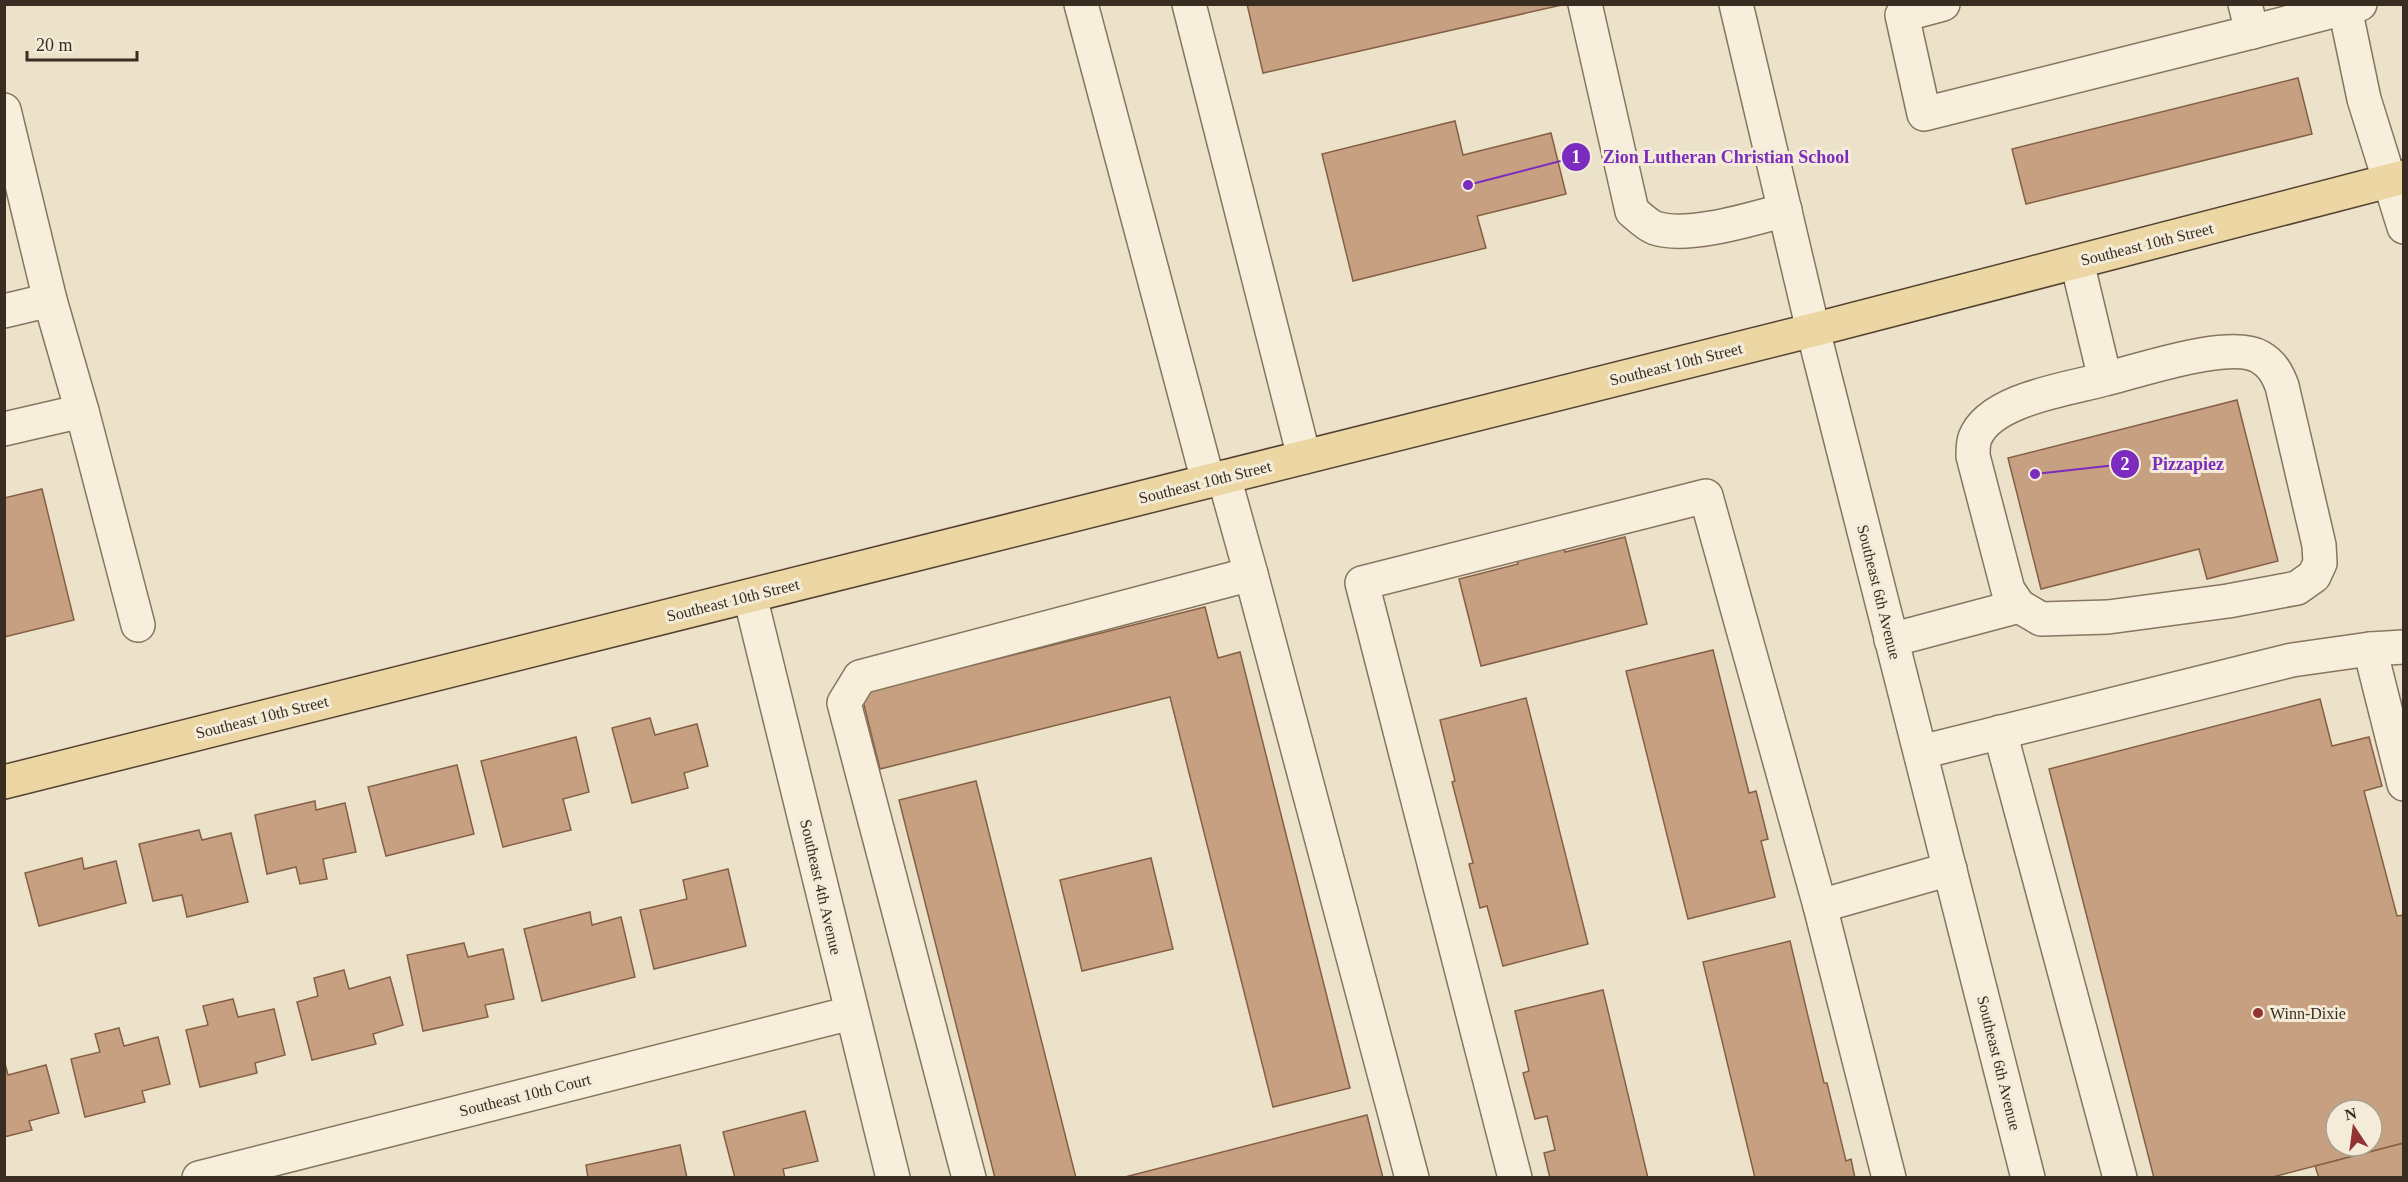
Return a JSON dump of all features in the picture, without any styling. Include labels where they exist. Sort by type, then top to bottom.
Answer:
[{"type":"main road","name":"Southeast 10th Street","points":[[4,782],[1813,330],[2397,179]]},
{"type":"street","points":[[1081,4],[1216,479],[1251,574],[1412,1178]]},
{"type":"street","points":[[1189,4],[1304,457]]},
{"type":"street","points":[[1585,4],[1632,211],[1654,228],[1677,230],[1713,229],[1785,210]]},
{"type":"street","name":"Southeast 6th Avenue","points":[[1736,4],[1813,330],[2028,1178]]},
{"type":"street","points":[[1943,4],[1902,15],[1924,114],[2248,18],[2353,6],[2364,99],[2397,179],[2403,227]]},
{"type":"street","points":[[4,110],[50,300],[82,411],[138,626]]},
{"type":"street","points":[[2077,262],[2105,379]]},
{"type":"street","points":[[4,311],[50,300]]},
{"type":"street","points":[[2237,350],[2259,356],[2275,369],[2288,408],[2319,545],[2320,563],[2314,576],[2297,588],[2228,601],[2108,617],[2041,619],[2019,606],[2008,590],[2005,579],[1973,456],[1975,438],[1985,423],[2002,409],[2034,397],[2105,379],[2206,354],[2237,350]]},
{"type":"street","points":[[4,429],[82,411]]},
{"type":"street","points":[[1515,1178],[1362,583],[1706,496],[1820,906],[1889,1178]]},
{"type":"street","points":[[969,1178],[844,703],[860,677],[1251,574]]},
{"type":"street","name":"Southeast 4th Avenue","points":[[750,596],[893,1178]]},
{"type":"street","points":[[1891,640],[2019,606]]},
{"type":"street","points":[[1921,752],[2292,660],[2370,649],[2403,647]]},
{"type":"street","points":[[2370,649],[2402,769]]},
{"type":"street","points":[[2000,732],[2120,1178]]},
{"type":"street","points":[[1820,906],[1950,869]]},
{"type":"street","name":"Southeast 10th Court","points":[[199,1178],[851,1014]]},
{"type":"building","points":[[1247,4],[1566,4],[1263,73]]},
{"type":"building","points":[[2298,78],[2312,134],[2026,204],[2012,149]]},
{"type":"building","points":[[1455,121],[1463,155],[1551,133],[1566,194],[1477,216],[1486,248],[1353,281],[1322,154]]},
{"type":"building","points":[[2237,400],[2278,561],[2207,579],[2199,549],[2041,589],[2008,458]]},
{"type":"building","points":[[42,489],[74,620],[4,637],[4,498]]},
{"type":"building","points":[[1625,537],[1647,624],[1481,666],[1459,579],[1518,564],[1516,557],[1563,545],[1565,552]]},
{"type":"building","points":[[1205,607],[1218,658],[1240,652],[1350,1088],[1273,1107],[1170,697],[880,769],[861,693]]},
{"type":"building","points":[[1713,650],[1749,793],[1756,791],[1768,839],[1761,841],[1775,897],[1688,919],[1626,671]]},
{"type":"building","points":[[1526,698],[1588,944],[1503,966],[1487,906],[1480,908],[1469,864],[1473,863],[1452,782],[1455,781],[1440,720]]},
{"type":"building","name":"Winn-Dixie","points":[[2320,699],[2332,746],[2369,737],[2382,786],[2364,791],[2397,916],[2404,915],[2404,1143],[2384,1148],[2384,1098],[2324,1098],[2324,1158],[2346,1158],[2269,1178],[2154,1178],[2049,769]]},
{"type":"building","points":[[650,718],[655,735],[697,724],[708,766],[684,773],[688,788],[632,803],[612,728]]},
{"type":"building","points":[[576,737],[589,792],[563,799],[571,830],[503,847],[481,761]]},
{"type":"building","points":[[457,765],[474,834],[386,856],[368,787]]},
{"type":"building","points":[[976,781],[1076,1178],[995,1178],[899,800]]},
{"type":"building","points":[[315,801],[316,810],[345,803],[356,852],[323,859],[327,879],[300,884],[296,867],[267,874],[255,815]]},
{"type":"building","points":[[199,830],[202,840],[231,833],[248,902],[187,917],[182,895],[153,901],[139,844]]},
{"type":"building","points":[[82,858],[84,869],[116,861],[126,903],[39,926],[25,873]]},
{"type":"building","points":[[1151,858],[1173,949],[1082,971],[1060,880]]},
{"type":"building","points":[[728,869],[746,946],[654,969],[640,910],[687,899],[683,880]]},
{"type":"building","points":[[590,912],[592,925],[621,917],[635,977],[542,1001],[524,929]]},
{"type":"building","points":[[1790,941],[1824,1083],[1827,1083],[1846,1161],[1851,1159],[1855,1178],[1755,1178],[1703,962]]},
{"type":"building","points":[[464,943],[468,957],[503,949],[514,999],[485,1005],[488,1017],[423,1031],[407,955]]},
{"type":"building","points":[[344,970],[349,989],[390,977],[403,1025],[373,1034],[376,1044],[312,1060],[297,1002],[318,996],[314,978]]},
{"type":"building","points":[[1603,990],[1648,1178],[1550,1178],[1544,1153],[1555,1150],[1547,1116],[1535,1119],[1523,1073],[1529,1071],[1515,1011]]},
{"type":"building","points":[[233,999],[238,1017],[274,1009],[285,1055],[255,1063],[257,1073],[200,1087],[186,1030],[208,1025],[203,1006]]},
{"type":"building","points":[[119,1028],[124,1046],[158,1037],[170,1084],[142,1091],[145,1102],[85,1117],[71,1059],[100,1052],[95,1034]]},
{"type":"building","points":[[4,1060],[8,1075],[46,1065],[59,1113],[29,1121],[32,1130],[4,1137]]},
{"type":"building","points":[[805,1111],[818,1161],[783,1169],[785,1178],[735,1178],[723,1132]]},
{"type":"building","points":[[1367,1115],[1383,1178],[1121,1178]]},
{"type":"building","points":[[2404,1143],[2404,1178],[2319,1178],[2315,1166],[2346,1158],[2384,1158],[2384,1148]]},
{"type":"building","points":[[680,1145],[687,1178],[588,1178],[586,1165]]},
{"type":"place","name":"Zion Lutheran Christian School","points":[[1468,185]]},
{"type":"place","name":"Pizzapiez","points":[[2035,474]]},
{"type":"place","name":"Winn-Dixie","points":[[2258,1013]]}]
